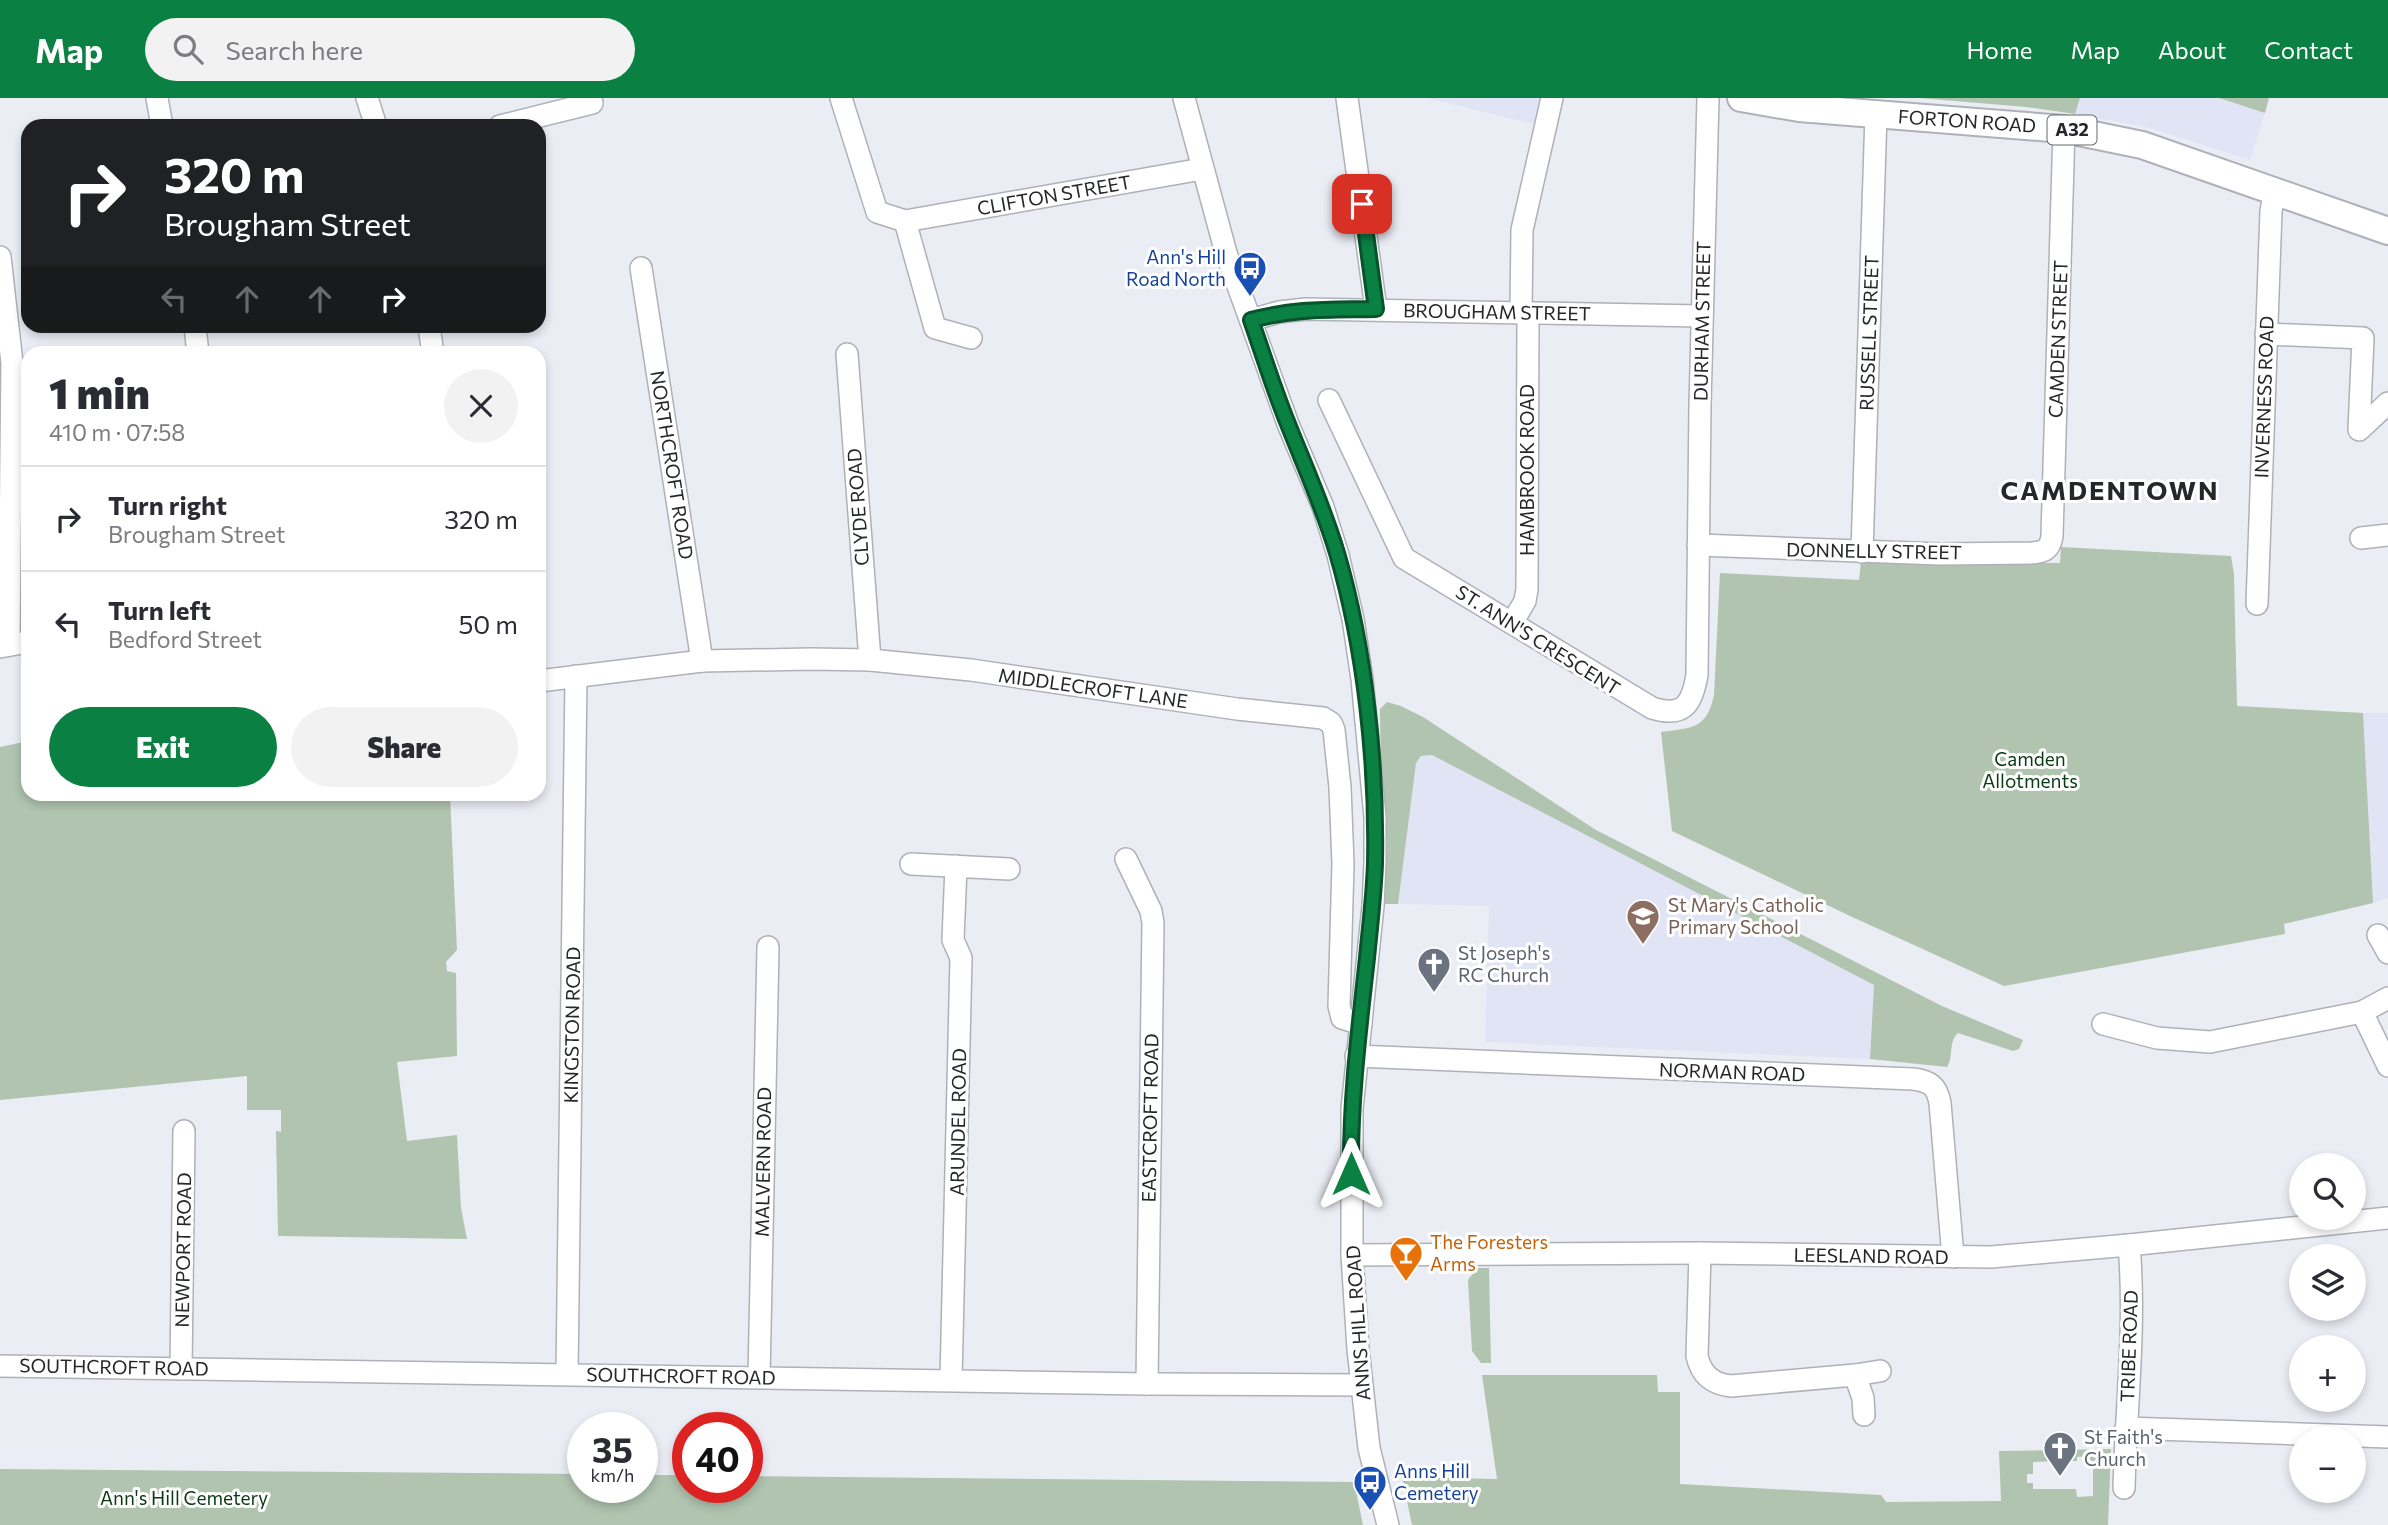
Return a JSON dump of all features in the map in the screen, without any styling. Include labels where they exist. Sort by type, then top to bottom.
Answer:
[{"type":"main road","name":"FORTON ROAD","points":[[1741,98],[1783,106],[2064,129],[2143,145],[2388,231]]},
{"type":"street","points":[[157,98],[161,119]]},
{"type":"street","points":[[367,98],[374,119]]},
{"type":"street","points":[[841,98],[877,212],[905,221],[935,328],[971,338]]},
{"type":"street","name":"ANNS HILL ROAD","points":[[1184,98],[1226,253],[1288,424],[1323,507],[1353,619],[1368,730],[1375,817],[1373,906],[1356,1056],[1351,1147],[1352,1255],[1361,1385],[1371,1459],[1388,1525]]},
{"type":"street","points":[[1347,98],[1376,309]]},
{"type":"street","name":"HAMBROOK ROAD","points":[[1512,623],[1525,601],[1527,589],[1522,230],[1552,98]]},
{"type":"street","name":"DURHAM STREET","points":[[1698,545],[1708,98]]},
{"type":"street","points":[[528,119],[592,103]]},
{"type":"street","name":"RUSSELL STREET","points":[[1862,552],[1876,114]]},
{"type":"street","name":"CAMDEN STREET","points":[[2049,548],[2052,536],[2064,129]]},
{"type":"street","name":"CLIFTON STREET","points":[[905,221],[1202,169]]},
{"type":"street","name":"INVERNESS ROAD","points":[[2257,604],[2271,211],[2275,190]]},
{"type":"street","points":[[0,257],[12,363],[12,645]]},
{"type":"street","name":"NORTHCROFT ROAD","points":[[641,268],[702,661]]},
{"type":"street","name":"BROUGHAM STREET","points":[[1251,320],[1279,312],[1306,309],[1702,316]]},
{"type":"street","points":[[2266,334],[2363,338],[2359,430],[2388,403]]},
{"type":"street","name":"CLYDE ROAD","points":[[847,354],[870,660]]},
{"type":"street","name":"ST. ANN'S CRESCENT","points":[[1329,400],[1404,558],[1652,708],[1664,712],[1685,707],[1694,694],[1698,675],[1698,545]]},
{"type":"street","points":[[2361,538],[2388,535]]},
{"type":"street","name":"DONNELLY STREET","points":[[1698,545],[1862,552],[2031,553],[2044,552],[2049,548]]},
{"type":"street","name":"MIDDLECROFT LANE","points":[[546,680],[702,661],[870,660],[971,670],[1237,709],[1323,718],[1331,723],[1338,754],[1343,863],[1339,1006],[1342,1018],[1361,1024]]},
{"type":"street","name":"KINGSTON ROAD","points":[[567,1374],[576,676]]},
{"type":"street","name":"EASTCROFT ROAD","points":[[1126,859],[1151,911],[1153,923],[1147,1384]]},
{"type":"street","points":[[911,863],[1009,869]]},
{"type":"street","name":"ARUNDEL ROAD","points":[[951,1380],[961,958],[953,940],[956,866]]},
{"type":"street","name":"MALVERN ROAD","points":[[758,1377],[768,947]]},
{"type":"street","points":[[2103,1024],[2157,1038],[2210,1042],[2362,1012],[2388,998]]},
{"type":"street","points":[[2362,1012],[2388,1066]]},
{"type":"street","name":"NORMAN ROAD","points":[[1356,1056],[1913,1079],[1928,1082],[1936,1090],[1940,1103],[1953,1257]]},
{"type":"street","name":"NEWPORT ROAD","points":[[181,1369],[184,1132]]},
{"type":"street","name":"LEESLAND ROAD","points":[[1352,1255],[1700,1253],[1991,1257],[2388,1218]]},
{"type":"street","name":"TRIBE ROAD","points":[[2124,1488],[2133,1289],[2129,1245]]},
{"type":"street","points":[[1700,1253],[1697,1356],[1702,1371],[1710,1379],[1731,1386],[1880,1371]]},
{"type":"street","name":"SOUTHCROFT ROAD","points":[[0,1366],[1361,1385]]},
{"type":"street","points":[[1855,1375],[1863,1398],[1864,1415]]},
{"type":"street","points":[[2126,1428],[2388,1437]]},
{"type":"shaded area","points":[[1427,98],[1547,98],[1541,126]]},
{"type":"shaded area","points":[[2080,98],[2219,98],[2265,113],[2250,160],[2150,128],[2075,114]]},
{"type":"shaded area","points":[[2363,713],[2388,713],[2388,898],[2373,903]]},
{"type":"shaded area","name":"St Mary's Catholic Primary School","points":[[1425,754],[1432,755],[1874,985],[1870,1059],[1485,1042],[1489,906],[1398,904],[1416,763]]},
{"type":"green space","points":[[1919,98],[2080,98],[2075,114]]},
{"type":"green space","points":[[2219,98],[2269,98],[2265,113]]},
{"type":"green space","name":"Camden Allotments","points":[[2061,547],[2231,556],[2234,574],[2237,706],[2363,713],[2373,903],[2284,924],[2285,934],[2004,986],[1672,831],[1661,732],[1696,725],[1707,715],[1711,706],[1714,695],[1720,573],[1859,580],[1861,561],[2060,563]]},
{"type":"green space","points":[[1387,702],[1423,717],[1596,830],[1942,1006],[2023,1040],[2019,1049],[2013,1051],[1958,1033],[1953,1041],[1947,1067],[1870,1059],[1874,985],[1432,755],[1421,756],[1416,763],[1398,904],[1384,904],[1380,709]]},
{"type":"green space","points":[[21,742],[21,801],[450,801],[457,950],[446,962],[447,971],[456,973],[457,1056],[397,1062],[407,1141],[457,1135],[461,1208],[467,1239],[278,1236],[276,1131],[281,1132],[281,1110],[247,1110],[247,1076],[0,1100],[0,747]]},
{"type":"green space","points":[[1477,1268],[1489,1268],[1491,1363],[1481,1363],[1472,1351],[1468,1280]]},
{"type":"green space","points":[[1482,1375],[1657,1375],[1658,1392],[1680,1392],[1680,1484],[1881,1495],[1886,1502],[2001,1501],[1999,1451],[2111,1449],[2108,1525],[1412,1525],[1402,1477],[1497,1479]],"holes":[[[2090,1456],[2093,1461],[2093,1496],[2077,1497],[2076,1489],[2033,1489],[2033,1483],[2027,1483],[2027,1474],[2033,1474],[2033,1462],[2057,1461],[2057,1457],[2061,1457],[2061,1461],[2077,1461],[2077,1457]]]},
{"type":"green space","name":"Ann's Hill Cemetery","points":[[0,1469],[567,1474],[567,1503],[658,1503],[658,1475],[672,1475],[672,1503],[763,1503],[763,1476],[1354,1482],[1363,1525],[0,1525]]},
{"type":"place","name":"Ann's Hill Road North","points":[[1250,298]]},
{"type":"place","name":"St Mary's Catholic Primary School","points":[[1643,946]]},
{"type":"place","name":"St Joseph's RC Church","points":[[1434,994]]},
{"type":"place","name":"The Foresters Arms","points":[[1406,1283]]},
{"type":"place","name":"St Faith's Church","points":[[2060,1478]]},
{"type":"place","name":"Anns Hill Cemetery","points":[[1370,1512]]},
{"type":"district","name":"CAMDENTOWN","points":[[2110,491]]},
{"type":"route","points":[[1351,1174],[1353,1087],[1373,906],[1375,862],[1375,817],[1368,730],[1353,619],[1338,555],[1323,507],[1288,424],[1251,320],[1279,312],[1306,309],[1376,309],[1362,204]]}]
